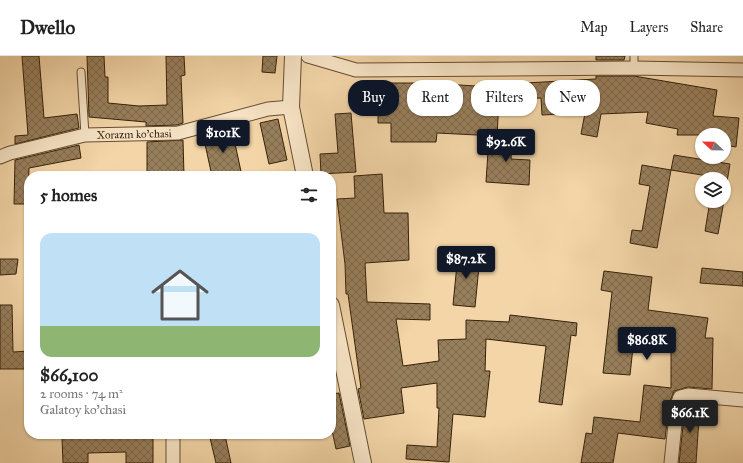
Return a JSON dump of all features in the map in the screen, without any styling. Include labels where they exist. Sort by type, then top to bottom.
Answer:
[{"type":"street","points":[[293,56],[291,107],[304,171]]},
{"type":"street","points":[[308,56],[356,70],[634,62],[743,70]]},
{"type":"street","name":"Xorazm ko'chasi","points":[[0,157],[10,153],[85,136],[178,133],[268,109],[291,107]]},
{"type":"street","points":[[336,330],[363,463]]},
{"type":"street","points":[[671,463],[676,405],[680,397],[688,396],[743,400]]},
{"type":"street","points":[[173,439],[173,463]]},
{"type":"lane","points":[[81,72],[85,136]]},
{"type":"building","points":[[22,56],[39,56],[44,118],[77,114],[79,128],[15,144],[15,136],[28,135]]},
{"type":"building","points":[[87,56],[104,56],[105,77],[108,77],[108,103],[139,106],[167,105],[166,56],[184,56],[185,75],[181,76],[183,123],[177,125],[146,126],[146,122],[89,117]]},
{"type":"building","points":[[263,56],[277,56],[275,73],[262,72]]},
{"type":"building","points":[[596,56],[625,56],[624,60],[596,60]]},
{"type":"building","points":[[596,76],[634,76],[717,90],[713,116],[739,118],[736,147],[731,146],[731,128],[695,128],[695,135],[677,135],[678,129],[646,123],[648,112],[601,114],[597,137],[581,134],[584,116],[600,116],[600,80],[578,80],[596,79]]},
{"type":"building","points":[[537,82],[545,82],[545,115],[542,115],[541,98],[537,98]]},
{"type":"building","points":[[399,83],[407,83],[407,116],[463,116],[463,85],[471,86],[471,116],[498,116],[497,136],[437,133],[436,142],[391,142],[391,123],[378,123],[378,116],[399,116]]},
{"type":"building","points":[[348,113],[348,116],[351,116],[356,172],[336,173],[336,171],[321,171],[320,154],[338,153],[335,114]]},
{"type":"building","points":[[278,119],[287,160],[269,164],[260,123]]},
{"type":"building","points":[[232,130],[241,171],[211,171],[203,135]]},
{"type":"building","points":[[489,136],[512,137],[511,159],[530,160],[529,185],[486,182]]},
{"type":"building","points":[[183,140],[184,171],[147,171],[147,142]]},
{"type":"building","points":[[79,145],[81,158],[29,168],[29,171],[24,171],[24,204],[14,204],[15,160]]},
{"type":"building","points":[[674,155],[695,158],[695,164],[730,164],[729,172],[695,172],[695,174],[671,170]]},
{"type":"building","points":[[642,165],[671,170],[657,248],[630,243],[632,230],[642,231],[650,186],[639,184]]},
{"type":"building","points":[[382,174],[384,213],[408,213],[409,260],[365,263],[367,302],[430,304],[430,320],[396,319],[403,366],[439,361],[438,340],[466,339],[466,320],[509,322],[510,315],[577,323],[576,336],[571,335],[562,405],[539,402],[546,346],[486,339],[485,371],[490,371],[485,417],[453,414],[449,462],[406,459],[407,445],[437,447],[439,408],[437,408],[437,383],[401,388],[404,413],[364,419],[358,389],[361,388],[348,294],[346,294],[345,264],[337,199],[355,198],[354,176]]},
{"type":"building","points":[[709,208],[723,208],[718,234],[705,231]]},
{"type":"building","points":[[458,254],[480,256],[475,307],[453,305]]},
{"type":"building","points":[[0,259],[18,259],[16,274],[0,275]]},
{"type":"building","points":[[702,268],[743,272],[743,286],[700,283]]},
{"type":"building","points":[[604,271],[652,277],[648,310],[708,318],[705,338],[713,338],[712,389],[688,387],[674,391],[669,404],[665,439],[618,433],[613,463],[581,463],[586,433],[592,434],[594,417],[640,422],[644,385],[671,388],[671,342],[634,338],[630,375],[603,373],[612,292],[601,290]]},
{"type":"building","points":[[0,305],[12,305],[13,352],[24,351],[24,369],[0,369]]},
{"type":"building","points":[[336,393],[339,393],[350,446],[336,449],[334,439],[336,439]]},
{"type":"building","points":[[686,404],[700,404],[696,463],[679,463],[685,407]]},
{"type":"building","points":[[62,439],[153,439],[153,463],[126,463],[126,452],[88,453],[88,463],[63,463]]},
{"type":"building","points":[[210,439],[226,439],[231,463],[216,463]]}]
